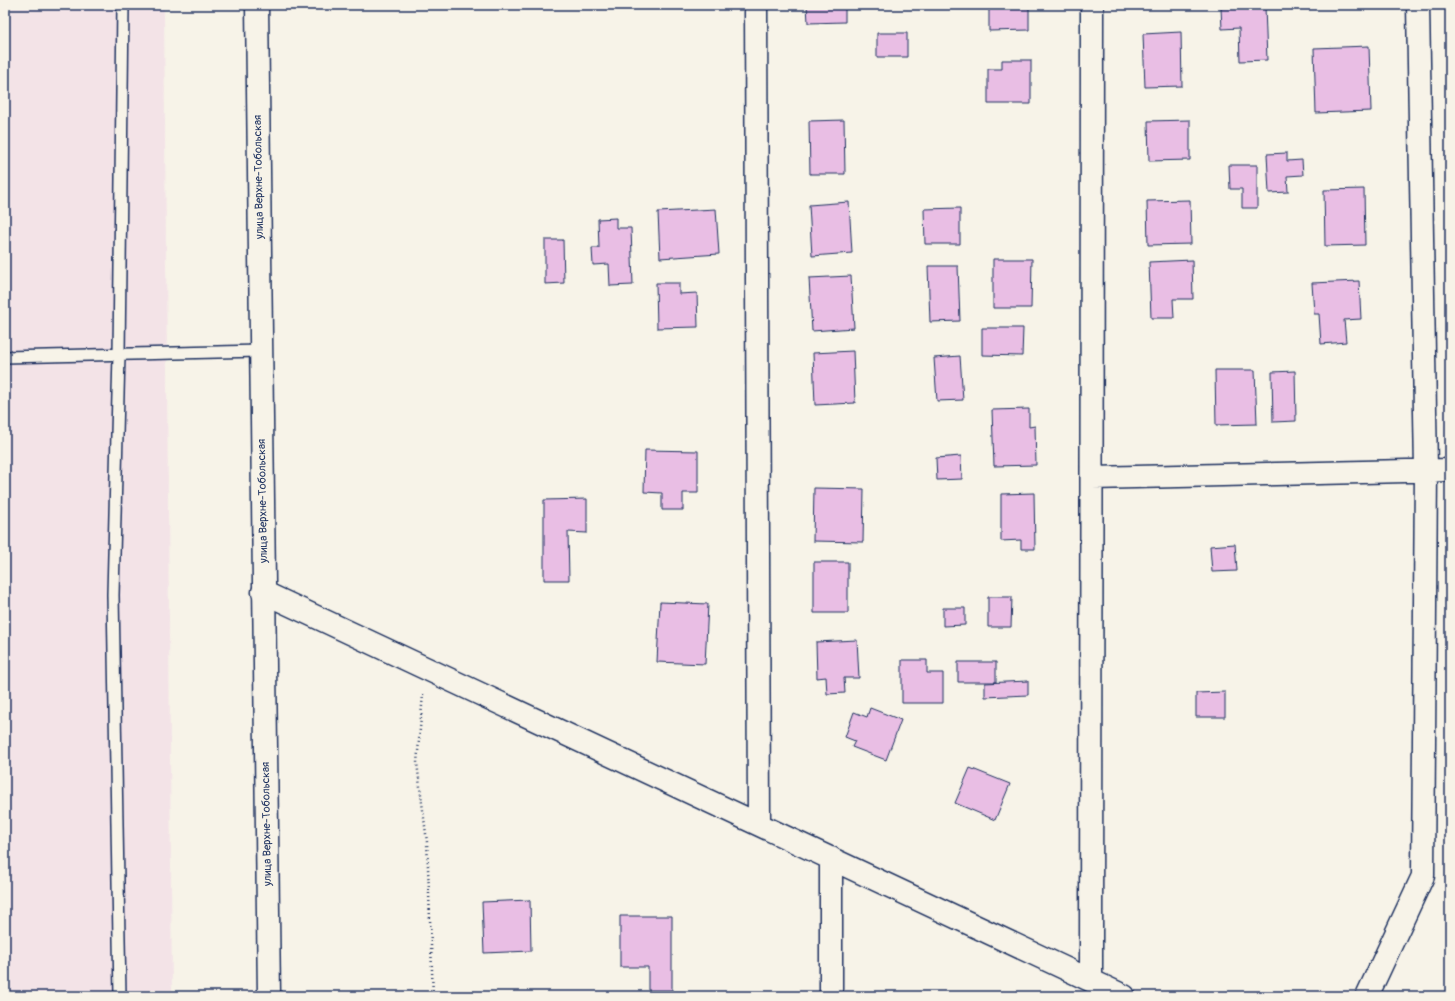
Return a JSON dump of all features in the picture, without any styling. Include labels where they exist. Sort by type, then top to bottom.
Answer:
[{"type":"street","name":"улица Верхне-Тобольская","points":[[257,5],[269,996]]},
{"type":"street","points":[[756,5],[759,824]]},
{"type":"street","points":[[1091,980],[1092,5]]},
{"type":"street","points":[[1367,996],[1423,876],[1426,470],[1418,5]]},
{"type":"street","points":[[1092,478],[1450,470]]},
{"type":"street","points":[[263,592],[1124,996]]},
{"type":"street","points":[[831,858],[831,996]]},
{"type":"lane","points":[[120,996],[113,595],[119,354],[123,5]]},
{"type":"lane","points":[[5,357],[260,351]]},
{"type":"path","points":[[426,668],[417,763],[427,842],[433,996]]},
{"type":"shaded area","points":[[5,5],[164,5],[172,996],[5,996]]},
{"type":"building","points":[[807,5],[845,5],[845,22],[808,23]]},
{"type":"building","points":[[989,5],[1029,5],[1029,30],[989,31]]},
{"type":"building","points":[[1447,5],[1450,5],[1450,19],[1447,19]]},
{"type":"building","points":[[1265,7],[1267,60],[1240,61],[1239,28],[1222,29],[1221,8]]},
{"type":"building","points":[[1181,32],[1182,86],[1145,87],[1143,34]]},
{"type":"building","points":[[877,33],[907,33],[907,57],[877,57]]},
{"type":"building","points":[[1369,46],[1371,111],[1316,113],[1314,48]]},
{"type":"building","points":[[1002,60],[1031,60],[1031,104],[988,104],[988,69],[1002,69]]},
{"type":"building","points":[[844,120],[845,174],[810,174],[809,121]]},
{"type":"building","points":[[1190,120],[1190,160],[1149,161],[1148,121]]},
{"type":"building","points":[[1287,153],[1287,161],[1302,160],[1303,175],[1287,176],[1288,192],[1269,193],[1267,154]]},
{"type":"building","points":[[1229,165],[1257,165],[1257,208],[1242,208],[1242,189],[1230,189]]},
{"type":"building","points":[[1364,189],[1365,245],[1325,246],[1324,190]]},
{"type":"building","points":[[1190,200],[1191,244],[1148,245],[1147,201]]},
{"type":"building","points":[[849,202],[852,253],[812,256],[809,205]]},
{"type":"building","points":[[960,208],[960,244],[925,244],[924,209]]},
{"type":"building","points":[[716,209],[719,254],[660,258],[658,212]]},
{"type":"building","points":[[616,218],[616,228],[631,228],[633,285],[610,286],[609,264],[593,265],[592,248],[599,248],[598,219]]},
{"type":"building","points":[[545,240],[563,240],[564,283],[545,284]]},
{"type":"building","points":[[993,259],[1032,259],[1031,308],[993,308]]},
{"type":"building","points":[[1192,260],[1193,299],[1173,299],[1174,318],[1151,318],[1149,262]]},
{"type":"building","points":[[928,266],[958,266],[960,321],[930,322]]},
{"type":"building","points":[[851,276],[854,328],[812,331],[809,278]]},
{"type":"building","points":[[1359,281],[1361,319],[1344,320],[1346,342],[1321,344],[1319,314],[1314,314],[1312,283]]},
{"type":"building","points":[[656,283],[679,283],[679,294],[697,293],[698,327],[657,328]]},
{"type":"building","points":[[982,328],[1023,328],[1022,356],[982,355]]},
{"type":"building","points":[[853,351],[855,403],[815,405],[813,353]]},
{"type":"building","points":[[960,356],[963,400],[937,401],[934,358]]},
{"type":"building","points":[[1215,370],[1255,370],[1257,424],[1216,425]]},
{"type":"building","points":[[1295,371],[1296,421],[1273,422],[1272,372]]},
{"type":"building","points":[[1029,409],[1029,427],[1035,426],[1036,465],[994,466],[992,410]]},
{"type":"building","points":[[645,450],[698,451],[698,493],[683,493],[683,510],[662,510],[662,493],[644,492]]},
{"type":"building","points":[[961,456],[962,479],[937,480],[936,458]]},
{"type":"building","points":[[814,488],[864,489],[863,542],[813,541]]},
{"type":"building","points":[[1034,493],[1035,549],[1021,549],[1021,540],[1001,541],[1001,494]]},
{"type":"building","points":[[587,499],[587,533],[568,532],[569,580],[544,580],[544,500]]},
{"type":"building","points":[[1235,544],[1237,571],[1212,572],[1210,546]]},
{"type":"building","points":[[814,562],[848,562],[848,613],[814,613]]},
{"type":"building","points":[[988,597],[1012,597],[1011,627],[988,627]]},
{"type":"building","points":[[660,602],[708,604],[705,664],[657,662]]},
{"type":"building","points":[[943,608],[965,608],[965,625],[943,626]]},
{"type":"building","points":[[857,640],[859,678],[844,678],[845,693],[827,694],[826,677],[817,678],[816,642]]},
{"type":"building","points":[[902,660],[927,660],[927,673],[943,673],[943,703],[902,703]]},
{"type":"building","points":[[958,662],[996,662],[996,682],[958,682]]},
{"type":"building","points":[[1028,681],[1028,695],[985,697],[985,683]]},
{"type":"building","points":[[1225,692],[1225,717],[1196,717],[1196,693]]},
{"type":"building","points":[[870,708],[901,720],[886,760],[852,747],[855,741],[845,737],[854,712],[867,717]]},
{"type":"building","points":[[970,768],[1010,784],[995,820],[955,803]]},
{"type":"building","points":[[530,900],[531,951],[484,953],[482,902]]},
{"type":"building","points":[[620,916],[672,916],[672,990],[648,990],[648,967],[620,967]]}]
